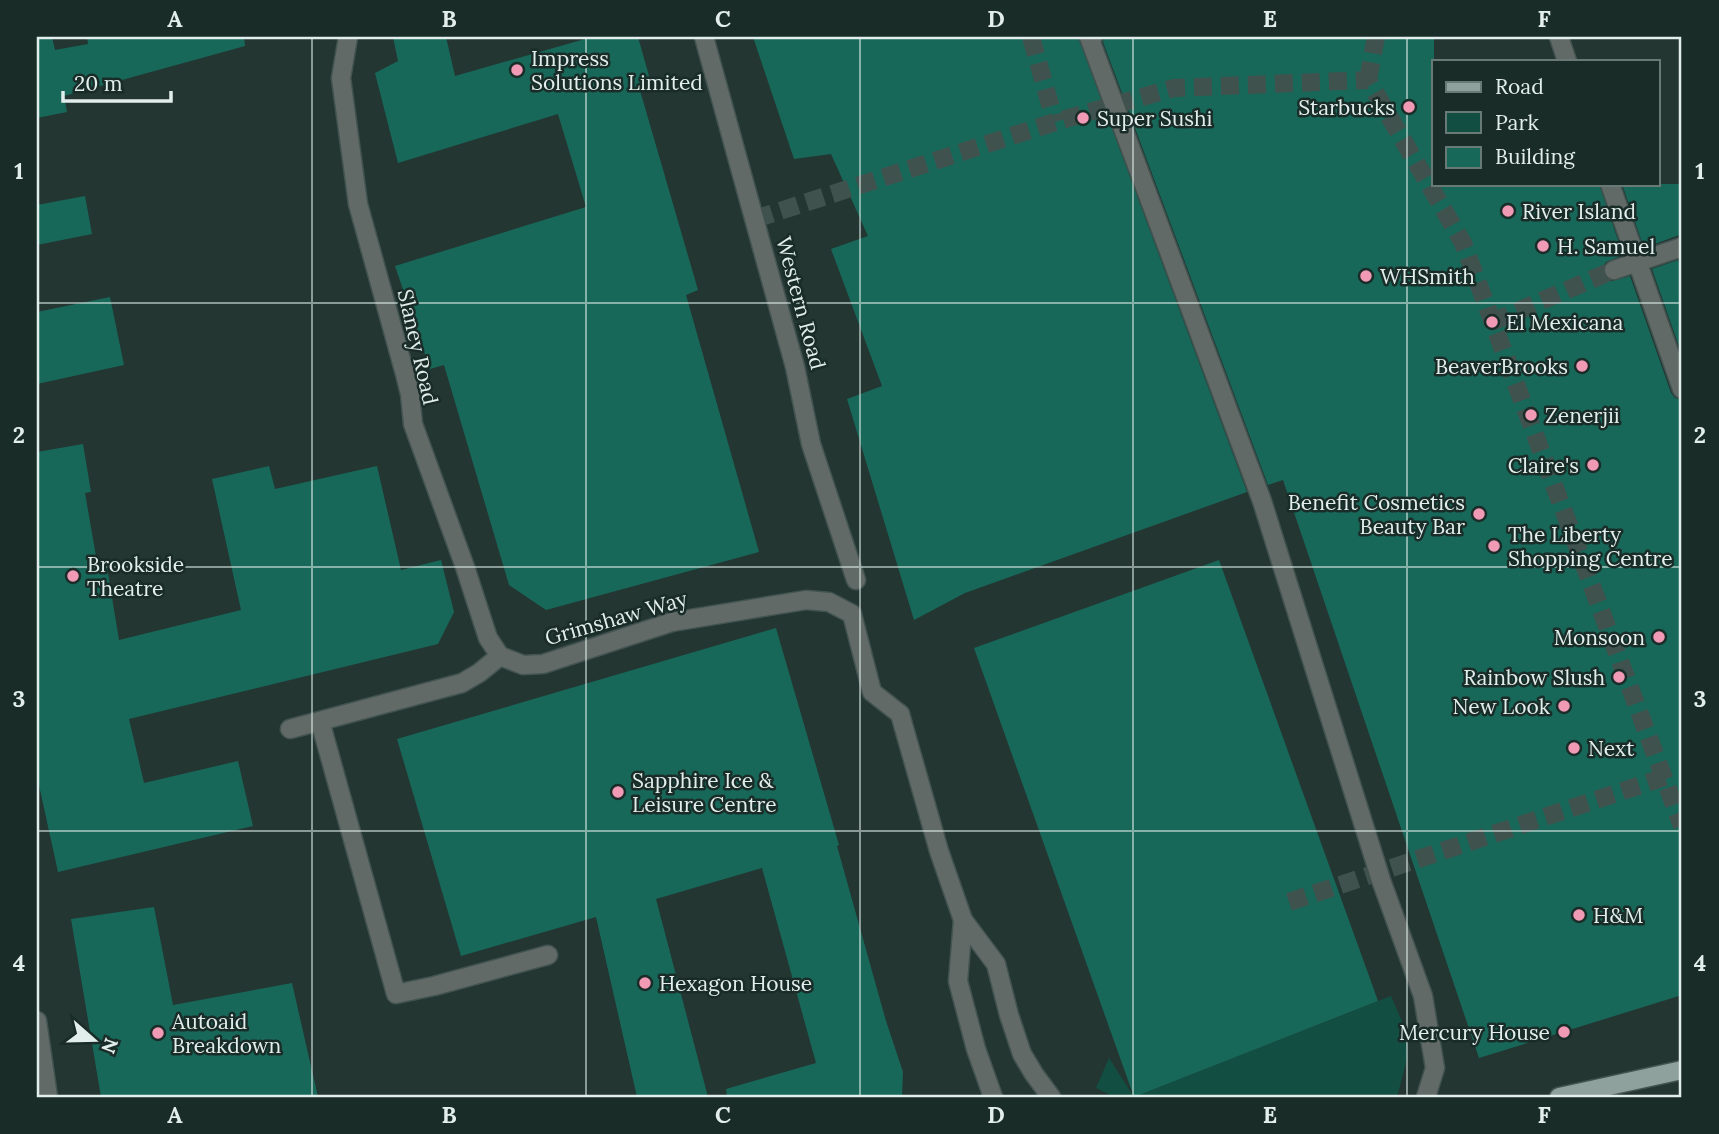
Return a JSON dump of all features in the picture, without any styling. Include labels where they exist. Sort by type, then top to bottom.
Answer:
[{"type":"main road","points":[[1559,1097],[1682,1070]]},
{"type":"street","name":"Slaney Road","points":[[348,37],[341,78],[360,212],[410,394],[413,424],[488,638],[500,656]]},
{"type":"street","name":"Western Road","points":[[704,37],[795,368],[811,444],[856,580]]},
{"type":"street","points":[[1093,37],[1089,37],[1262,501],[1381,880],[1423,996],[1435,1068],[1426,1097]]},
{"type":"street","points":[[1559,37],[1567,60]]},
{"type":"street","points":[[1611,186],[1682,389]]},
{"type":"street","points":[[1614,270],[1682,247]]},
{"type":"street","name":"Grimshaw Way","points":[[500,656],[523,665],[543,664],[673,622],[806,600],[829,602],[852,614],[872,692],[900,714],[939,851],[963,920]]},
{"type":"street","points":[[290,729],[462,683],[500,656]]},
{"type":"street","points":[[320,721],[396,994],[548,955]]},
{"type":"street","points":[[963,920],[958,981],[976,1049],[993,1097]]},
{"type":"street","points":[[963,920],[996,964],[1009,1015],[1023,1054],[1051,1097]]},
{"type":"street","points":[[37,1021],[48,1097]]},
{"type":"green space","points":[[1391,996],[1407,1033],[1407,1059],[1397,1097],[1134,1097]]},
{"type":"green space","points":[[1109,1058],[1134,1097],[1114,1097],[1096,1088]]},
{"type":"building","points":[[37,37],[52,37],[55,50],[88,44],[87,37],[244,37],[245,46],[64,96],[67,112],[37,118]]},
{"type":"building","points":[[393,37],[446,37],[455,76],[592,37],[638,37],[651,83],[639,87],[698,290],[686,295],[759,552],[546,610],[509,585],[444,365],[430,369],[395,266],[586,207],[558,114],[398,163],[375,73],[398,61]]},
{"type":"building","points":[[753,37],[1078,37],[1247,492],[965,593],[914,620],[847,399],[882,386],[831,249],[868,236],[831,154],[794,159]]},
{"type":"building","name":"The Liberty Shopping Centre","points":[[1104,37],[1434,37],[1432,186],[1600,186],[1623,255],[1606,262],[1603,267],[1604,274],[1612,281],[1630,276],[1671,393],[1682,400],[1682,995],[1479,1058],[1283,480],[1268,485],[1103,42]]},
{"type":"building","points":[[1682,184],[1682,234],[1644,248],[1623,186]]},
{"type":"building","points":[[85,196],[92,234],[37,245],[37,205]]},
{"type":"building","points":[[1678,260],[1682,271],[1682,355],[1652,269]]},
{"type":"building","points":[[110,297],[124,365],[37,384],[37,312]]},
{"type":"building","points":[[83,444],[91,492],[85,493],[97,562],[106,561],[119,640],[241,610],[212,479],[269,466],[275,489],[377,466],[401,570],[441,560],[454,612],[438,644],[129,719],[144,783],[238,761],[253,826],[58,872],[37,776],[37,452]]},
{"type":"building","points":[[1219,560],[1378,1001],[1134,1097],[974,648]]},
{"type":"building","name":"Sapphire Ice & Leisure Centre","points":[[776,628],[839,845],[837,846],[886,1021],[903,1072],[902,1097],[727,1097],[726,1089],[816,1063],[762,868],[656,899],[708,1097],[637,1097],[596,917],[461,956],[397,739]]},
{"type":"building","points":[[154,907],[173,1005],[292,983],[318,1097],[101,1097],[71,919]]},
{"type":"tunnel","points":[[1031,37],[1055,122]]},
{"type":"tunnel","points":[[1368,80],[1376,37]]},
{"type":"tunnel","points":[[755,219],[1055,122],[1174,88],[1368,80],[1463,243],[1682,826]]},
{"type":"tunnel","points":[[1492,322],[1614,270]]},
{"type":"tunnel","points":[[1289,902],[1665,777]]},
{"type":"place","name":"Impress Solutions Limited","points":[[517,70]]},
{"type":"place","name":"Starbucks","points":[[1409,107]]},
{"type":"place","name":"Super Sushi","points":[[1083,118]]},
{"type":"place","name":"River Island","points":[[1508,211]]},
{"type":"place","name":"H. Samuel","points":[[1543,246]]},
{"type":"place","name":"WHSmith","points":[[1366,276]]},
{"type":"place","name":"El Mexicana","points":[[1492,322]]},
{"type":"place","name":"BeaverBrooks","points":[[1582,366]]},
{"type":"place","name":"Zenerjii","points":[[1531,415]]},
{"type":"place","name":"Claire's","points":[[1593,465]]},
{"type":"place","name":"Benefit Cosmetics Beauty Bar","points":[[1479,514]]},
{"type":"place","name":"The Liberty Shopping Centre","points":[[1494,546]]},
{"type":"place","name":"Brookside Theatre","points":[[73,576]]},
{"type":"place","name":"Monsoon","points":[[1659,637]]},
{"type":"place","name":"Rainbow Slush","points":[[1619,677]]},
{"type":"place","name":"New Look","points":[[1564,706]]},
{"type":"place","name":"Next","points":[[1574,748]]},
{"type":"place","name":"Sapphire Ice & Leisure Centre","points":[[618,792]]},
{"type":"place","name":"H&M","points":[[1579,915]]},
{"type":"place","name":"Hexagon House","points":[[645,983]]},
{"type":"place","name":"Mercury House","points":[[1564,1032]]},
{"type":"place","name":"Autoaid Breakdown","points":[[158,1033]]}]
